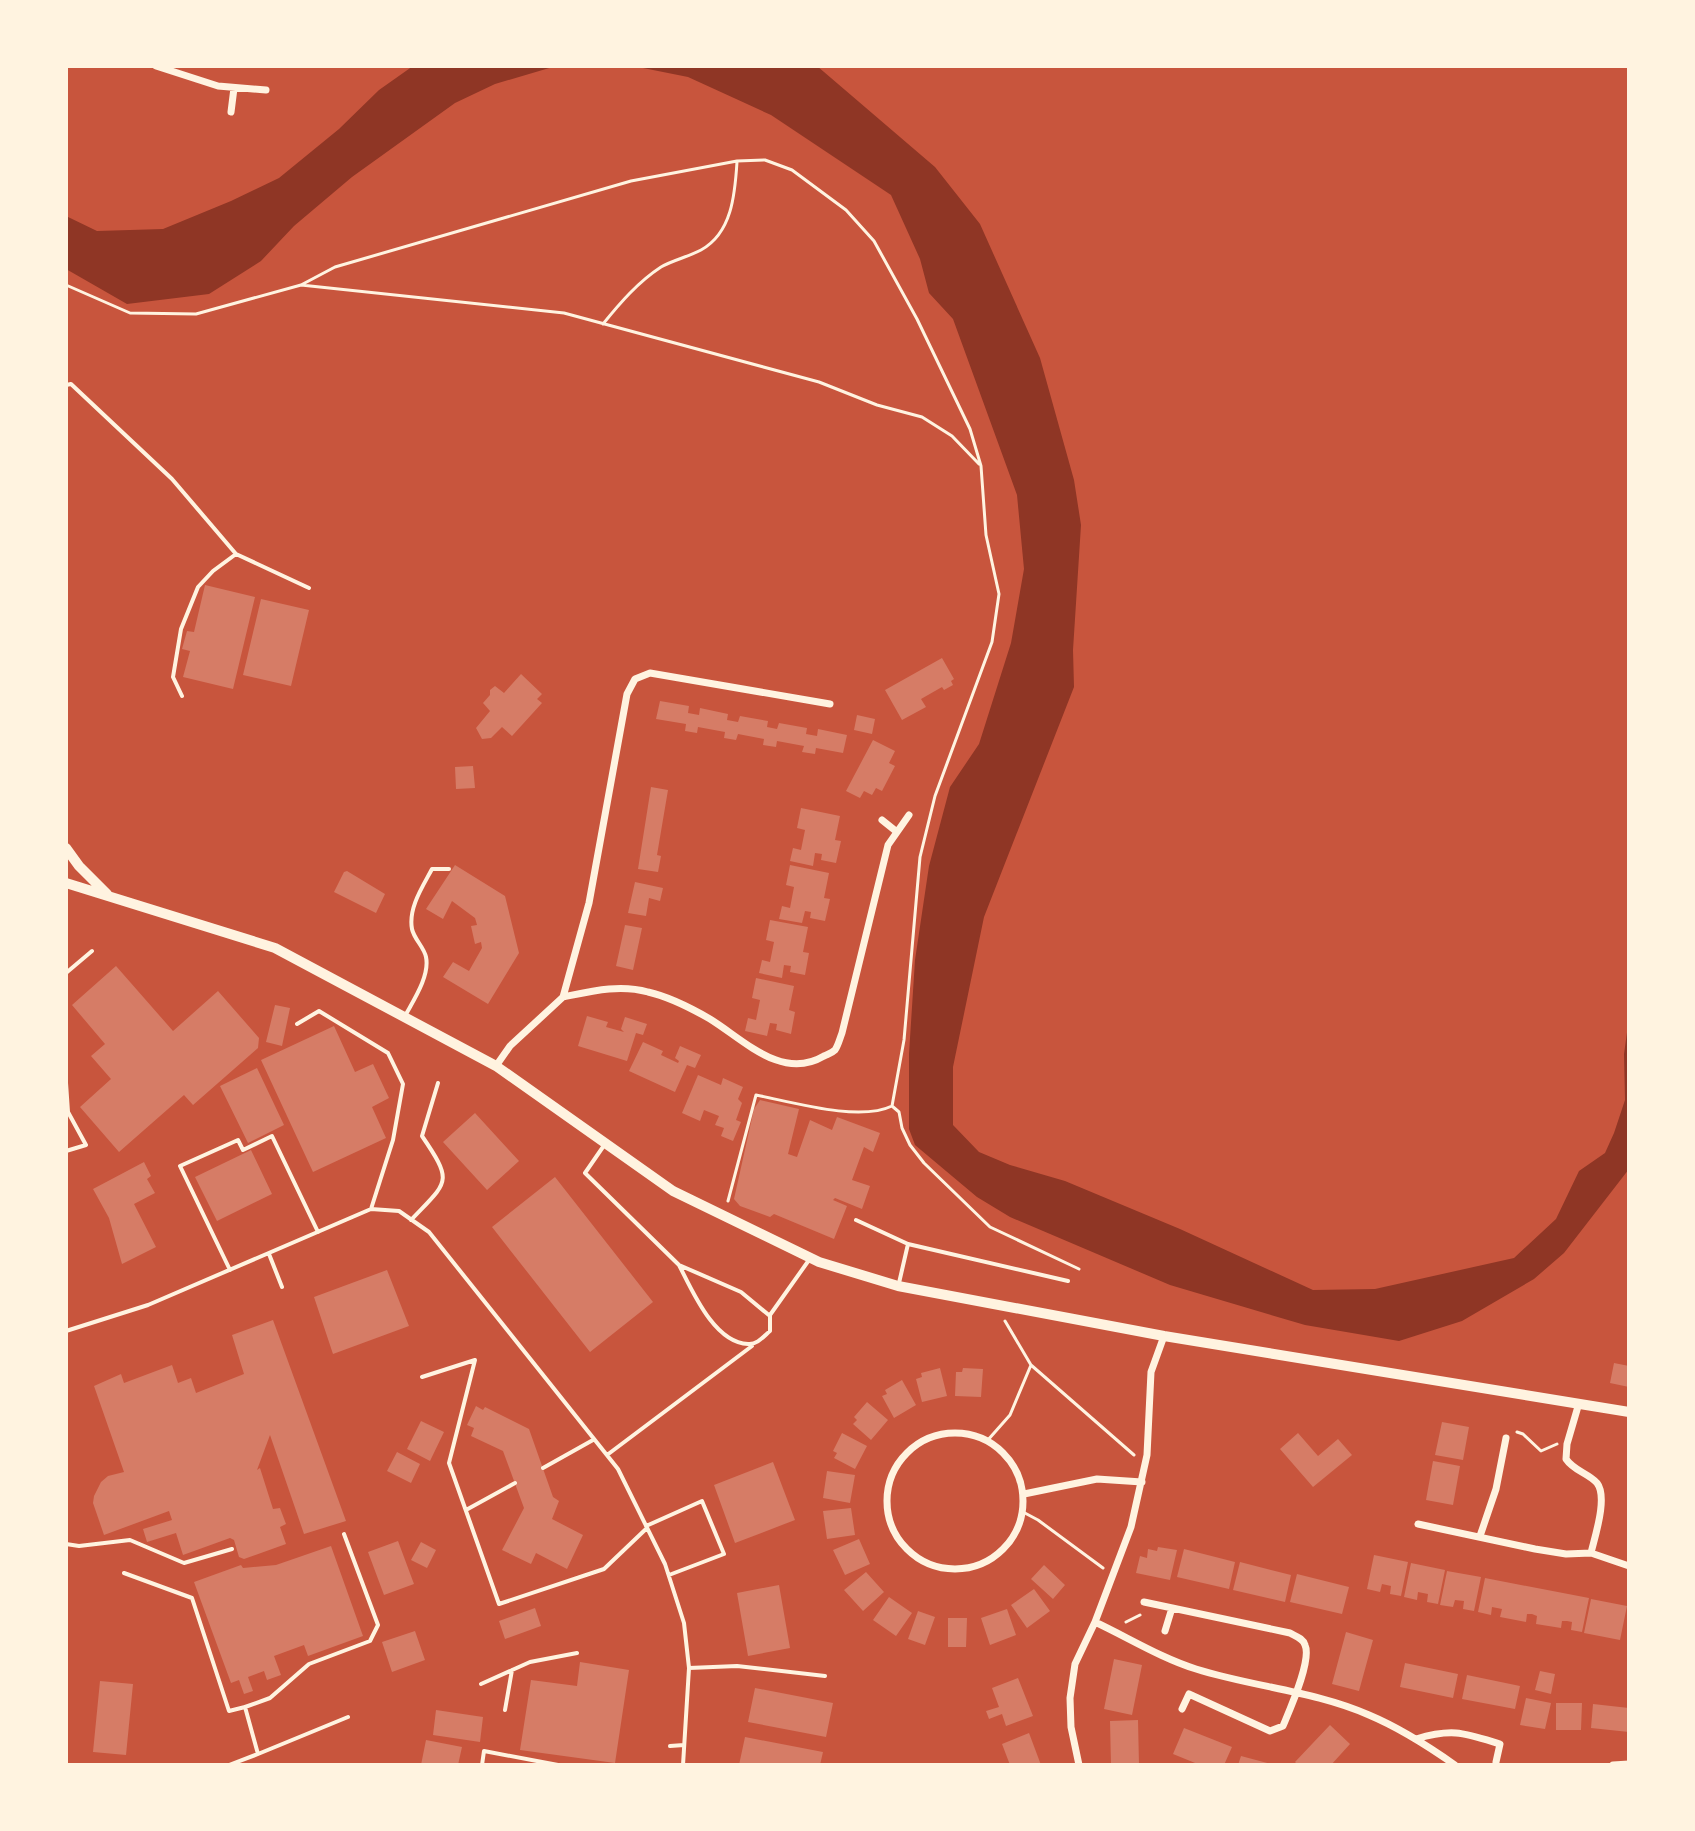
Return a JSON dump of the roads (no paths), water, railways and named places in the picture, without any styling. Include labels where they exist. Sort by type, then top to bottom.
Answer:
[{"type":"main road","points":[[66,848],[111,898]]},
{"type":"main road","points":[[66,883],[275,948],[496,1066],[673,1191],[810,1258],[898,1286],[1164,1336],[1629,1412]]},
{"type":"street","points":[[156,66],[218,86],[266,90]]},
{"type":"street","points":[[231,112],[234,88]]},
{"type":"street","points":[[496,1066],[510,1046],[563,997],[589,903],[627,694],[635,679],[650,673],[830,704]]},
{"type":"street","points":[[563,997],[619,987],[647,991],[711,1020],[752,1050],[780,1062],[800,1066],[817,1060],[835,1050],[842,1033],[888,845],[909,815]]},
{"type":"street","points":[[882,820],[897,832]]},
{"type":"street","points":[[1079,1765],[1071,1727],[1070,1698],[1075,1664],[1095,1622],[1131,1527],[1146,1460],[1151,1372],[1164,1336]]},
{"type":"street","points":[[1579,1403],[1567,1444],[1566,1459],[1572,1468],[1599,1486],[1602,1498],[1591,1553]]},
{"type":"street","points":[[945,1433],[967,1434],[1001,1450],[1012,1463],[1024,1494],[1023,1512],[1016,1532],[1004,1550],[987,1563],[966,1569],[944,1569],[924,1563],[906,1550],[894,1532],[887,1512],[887,1490],[894,1470],[907,1452],[925,1440],[945,1433]]},
{"type":"street","points":[[1480,1536],[1496,1489],[1508,1434]]},
{"type":"street","points":[[1503,1451],[1515,1453]]},
{"type":"street","points":[[1024,1494],[1097,1479],[1142,1482]]},
{"type":"street","points":[[1418,1524],[1566,1554],[1591,1553],[1629,1566]]},
{"type":"street","points":[[1144,1602],[1290,1633],[1306,1646],[1306,1665],[1283,1726],[1270,1731],[1189,1694],[1182,1709]]},
{"type":"street","points":[[1165,1631],[1172,1608]]},
{"type":"street","points":[[1095,1622],[1153,1652],[1193,1668],[1368,1714],[1416,1739],[1455,1765]]},
{"type":"street","points":[[1416,1739],[1440,1732],[1459,1732],[1500,1744],[1496,1762]]},
{"type":"street","points":[[1613,1765],[1629,1764]]},
{"type":"lane","points":[[66,385],[71,384],[172,479],[236,554],[309,588]]},
{"type":"lane","points":[[182,696],[173,677],[181,629],[198,587],[236,554]]},
{"type":"lane","points":[[405,1017],[426,970],[426,956],[412,930],[412,916],[432,869],[449,869]]},
{"type":"lane","points":[[66,973],[92,951]]},
{"type":"lane","points":[[297,1024],[319,1011],[388,1053],[403,1084],[393,1140],[371,1209]]},
{"type":"lane","points":[[66,1083],[68,1112],[86,1145],[66,1151]]},
{"type":"lane","points":[[411,1220],[441,1190],[445,1180],[440,1162],[422,1136],[438,1083]]},
{"type":"lane","points":[[230,1270],[180,1166],[238,1140],[243,1150],[272,1136],[318,1232]]},
{"type":"lane","points":[[605,1144],[585,1173],[679,1265],[703,1312],[719,1330],[750,1345],[759,1341]]},
{"type":"lane","points":[[66,1331],[148,1305],[371,1209],[399,1211],[429,1232],[618,1469],[646,1527],[668,1576],[684,1623],[689,1668],[683,1765]]},
{"type":"lane","points":[[856,1220],[908,1244],[1068,1281]]},
{"type":"lane","points":[[898,1286],[908,1244]]},
{"type":"lane","points":[[269,1254],[282,1287]]},
{"type":"lane","points":[[607,1455],[770,1331],[770,1316],[810,1258]]},
{"type":"lane","points":[[679,1265],[741,1292],[770,1316]]},
{"type":"lane","points":[[422,1377],[475,1360],[449,1463],[499,1604],[604,1569],[646,1527],[702,1501],[724,1554],[668,1576]]},
{"type":"lane","points":[[543,1468],[594,1439]]},
{"type":"lane","points":[[466,1510],[515,1483]]},
{"type":"lane","points":[[124,1573],[192,1598],[229,1711],[270,1698],[309,1664],[370,1641],[378,1625],[344,1534]]},
{"type":"lane","points":[[66,1544],[79,1546],[130,1540],[184,1563],[232,1549]]},
{"type":"lane","points":[[481,1684],[530,1662],[577,1653]]},
{"type":"lane","points":[[689,1668],[737,1666],[825,1676]]},
{"type":"lane","points":[[505,1710],[512,1670]]},
{"type":"lane","points":[[245,1707],[258,1754]]},
{"type":"lane","points":[[229,1765],[348,1717]]},
{"type":"lane","points":[[670,1746],[684,1745]]},
{"type":"lane","points":[[482,1765],[484,1751],[558,1765]]}]
